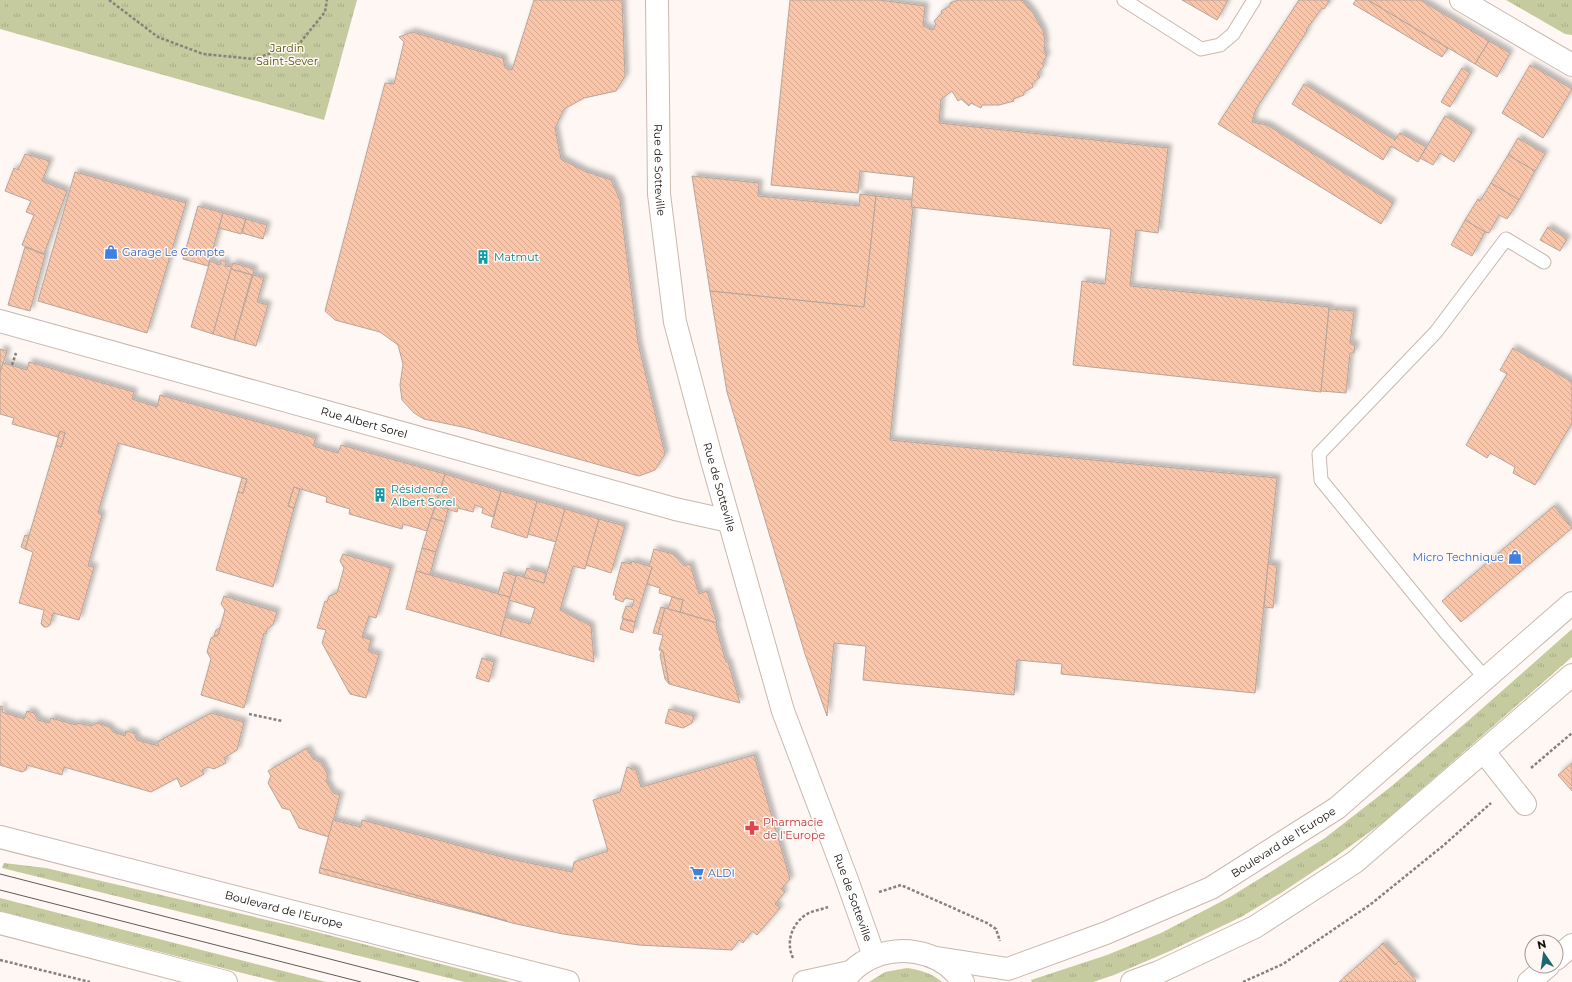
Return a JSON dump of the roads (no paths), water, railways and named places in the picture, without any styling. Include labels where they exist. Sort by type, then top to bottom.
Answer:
[{"type":"main road","name":"Rue de Sotteville","points":[[657,0],[659,194],[675,322],[729,521],[783,711],[874,956]]},
{"type":"main road","points":[[1461,0],[1572,65]]},
{"type":"main road","name":"Rue Albert Sorel","points":[[0,321],[659,505],[729,521]]},
{"type":"main road","name":"Boulevard de l'Europe","points":[[937,958],[1008,969],[1106,933],[1211,888],[1337,808],[1572,603]]},
{"type":"main road","points":[[1132,982],[1159,972],[1255,927],[1355,862],[1572,675]]},
{"type":"main road","points":[[1484,752],[1525,804]]},
{"type":"main road","name":"Boulevard de l'Europe","points":[[0,837],[568,982]]},
{"type":"main road","points":[[0,923],[226,982]]},
{"type":"main road","points":[[1564,952],[1572,945]]},
{"type":"main road","points":[[804,982],[847,977],[862,963],[874,956],[895,951],[917,952],[937,958],[958,974],[963,982]]},
{"type":"main road","points":[[1529,982],[1538,974]]},
{"type":"lane","points":[[1124,0],[1201,49],[1220,45],[1233,34],[1254,0]]},
{"type":"lane","points":[[1486,679],[1446,633],[1321,480],[1319,454],[1436,332],[1506,239],[1544,262]]},
{"type":"tram line","points":[[0,874],[419,982]]},
{"type":"tram line","points":[[0,890],[361,982]]},
{"type":"place","name":"Garage Le Compte","points":[[111,252]]},
{"type":"place","name":"Matmut","points":[[483,257]]},
{"type":"place","name":"Résidence Albert Sorel","points":[[380,495]]},
{"type":"place","name":"Micro Technique","points":[[1515,557]]},
{"type":"place","name":"Pharmacie de l'Europe","points":[[752,828]]},
{"type":"place","name":"ALDI","points":[[697,873]]},
{"type":"park label","name":"Jardin Saint-Sever","points":[[287,54]]}]
